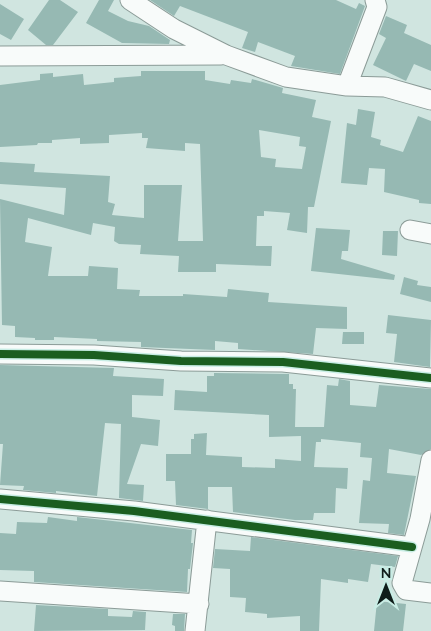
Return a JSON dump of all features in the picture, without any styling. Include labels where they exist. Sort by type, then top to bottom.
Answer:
[{"type":"street","points":[[130,0],[174,29],[226,55],[286,77],[347,86],[385,87],[431,100]]},
{"type":"street","points":[[347,86],[377,7],[375,0]]},
{"type":"street","points":[[0,56],[226,55]]},
{"type":"street","points":[[410,230],[431,234]]},
{"type":"street","points":[[0,354],[94,355],[181,361],[283,362],[431,378]]},
{"type":"street","points":[[431,460],[428,495],[402,583],[406,590],[431,593]]},
{"type":"street","points":[[0,499],[134,511],[412,547]]},
{"type":"street","points":[[195,631],[207,520]]},
{"type":"street","points":[[0,591],[199,604]]},
{"type":"building","points":[[49,0],[60,0],[78,12],[53,45],[46,45],[28,30]]},
{"type":"building","points":[[99,0],[114,0],[108,11],[128,21],[149,26],[170,40],[169,44],[122,43],[86,23]]},
{"type":"building","points":[[150,0],[336,0],[356,9],[359,3],[365,6],[340,74],[291,66],[295,56],[258,42],[255,52],[242,48],[248,32],[180,6],[174,16]]},
{"type":"building","points":[[0,4],[24,19],[11,40],[0,34]]},
{"type":"building","points":[[386,16],[407,25],[404,33],[431,45],[431,71],[414,64],[406,81],[373,65],[386,38],[379,34]]},
{"type":"building","points":[[141,71],[205,71],[205,80],[230,84],[231,80],[251,83],[252,79],[283,88],[282,93],[316,100],[312,117],[331,121],[314,207],[308,207],[307,233],[287,230],[290,213],[264,211],[264,216],[257,216],[256,246],[272,246],[271,266],[216,264],[216,272],[178,272],[179,256],[140,254],[141,245],[119,244],[114,241],[115,227],[93,223],[91,235],[28,218],[25,242],[52,247],[48,276],[88,276],[89,266],[118,268],[117,289],[140,290],[139,296],[183,296],[183,294],[227,297],[228,289],[269,293],[268,302],[347,307],[347,329],[316,328],[313,354],[238,349],[238,343],[215,341],[215,350],[141,347],[141,342],[97,341],[97,339],[54,337],[54,340],[35,340],[35,338],[15,337],[15,326],[2,325],[0,199],[64,215],[66,188],[0,184],[0,162],[35,164],[34,172],[110,176],[108,202],[115,204],[112,215],[144,218],[144,185],[182,185],[178,241],[203,241],[200,144],[185,143],[185,151],[146,148],[148,138],[142,138],[142,133],[109,135],[109,143],[80,144],[80,138],[52,140],[52,143],[38,143],[37,145],[0,147],[0,85],[40,80],[40,74],[53,73],[53,77],[83,74],[84,85],[114,82],[114,78],[141,76]],"holes":[[[259,130],[300,137],[299,146],[306,147],[302,169],[275,167],[276,159],[261,157]]]},
{"type":"building","points":[[358,109],[375,112],[371,137],[381,140],[380,145],[403,152],[418,116],[431,121],[431,204],[419,203],[419,200],[384,192],[385,169],[369,168],[367,185],[341,183],[347,123],[356,125]]},
{"type":"building","points":[[316,228],[350,230],[348,251],[342,251],[341,259],[395,275],[394,280],[311,271]]},
{"type":"building","points":[[383,231],[398,231],[397,256],[382,255]]},
{"type":"building","points":[[404,277],[418,281],[417,285],[431,287],[431,302],[400,294]]},
{"type":"building","points":[[388,315],[431,320],[430,367],[394,362],[397,334],[386,333]]},
{"type":"building","points":[[343,332],[364,332],[364,344],[342,344]]},
{"type":"building","points":[[0,365],[114,368],[113,376],[164,379],[163,396],[132,395],[132,417],[160,420],[158,446],[141,444],[127,484],[144,485],[143,501],[119,498],[121,424],[105,423],[97,496],[56,491],[56,493],[23,490],[24,486],[0,485],[3,444],[0,444]]},
{"type":"building","points":[[214,373],[289,374],[289,384],[293,384],[293,389],[296,389],[295,427],[324,427],[327,385],[338,386],[339,379],[350,381],[350,405],[376,407],[379,385],[431,389],[431,449],[421,455],[389,449],[387,473],[416,476],[404,535],[388,533],[389,524],[359,523],[363,480],[370,481],[372,458],[360,457],[361,443],[321,439],[321,442],[316,442],[314,467],[348,468],[347,489],[336,488],[335,513],[314,513],[313,520],[295,520],[233,512],[232,487],[208,487],[208,509],[176,505],[175,481],[166,481],[166,454],[191,454],[191,439],[194,439],[194,434],[207,433],[206,455],[242,457],[242,467],[275,468],[275,459],[301,461],[301,436],[269,437],[269,415],[174,410],[175,390],[207,392],[207,376],[214,376]]},
{"type":"building","points":[[48,517],[77,521],[77,517],[192,530],[191,543],[193,543],[190,569],[188,569],[187,592],[34,582],[34,571],[0,570],[0,533],[16,534],[17,522],[47,523]]},
{"type":"building","points":[[251,537],[398,556],[395,567],[371,564],[368,582],[348,579],[348,583],[321,579],[319,631],[300,631],[300,616],[267,618],[267,614],[245,612],[246,598],[230,597],[230,569],[213,568],[215,549],[250,551]]},
{"type":"building","points":[[377,601],[406,604],[403,631],[374,631]]},
{"type":"building","points":[[36,605],[108,609],[108,616],[132,617],[133,611],[146,612],[145,630],[34,631]]},
{"type":"building","points":[[173,614],[185,614],[184,631],[175,631],[175,626],[172,625]]},
{"type":"cycle path","points":[[0,354],[94,355],[181,361],[283,362],[431,378]]},
{"type":"cycle path","points":[[0,499],[134,511],[412,547]]}]
